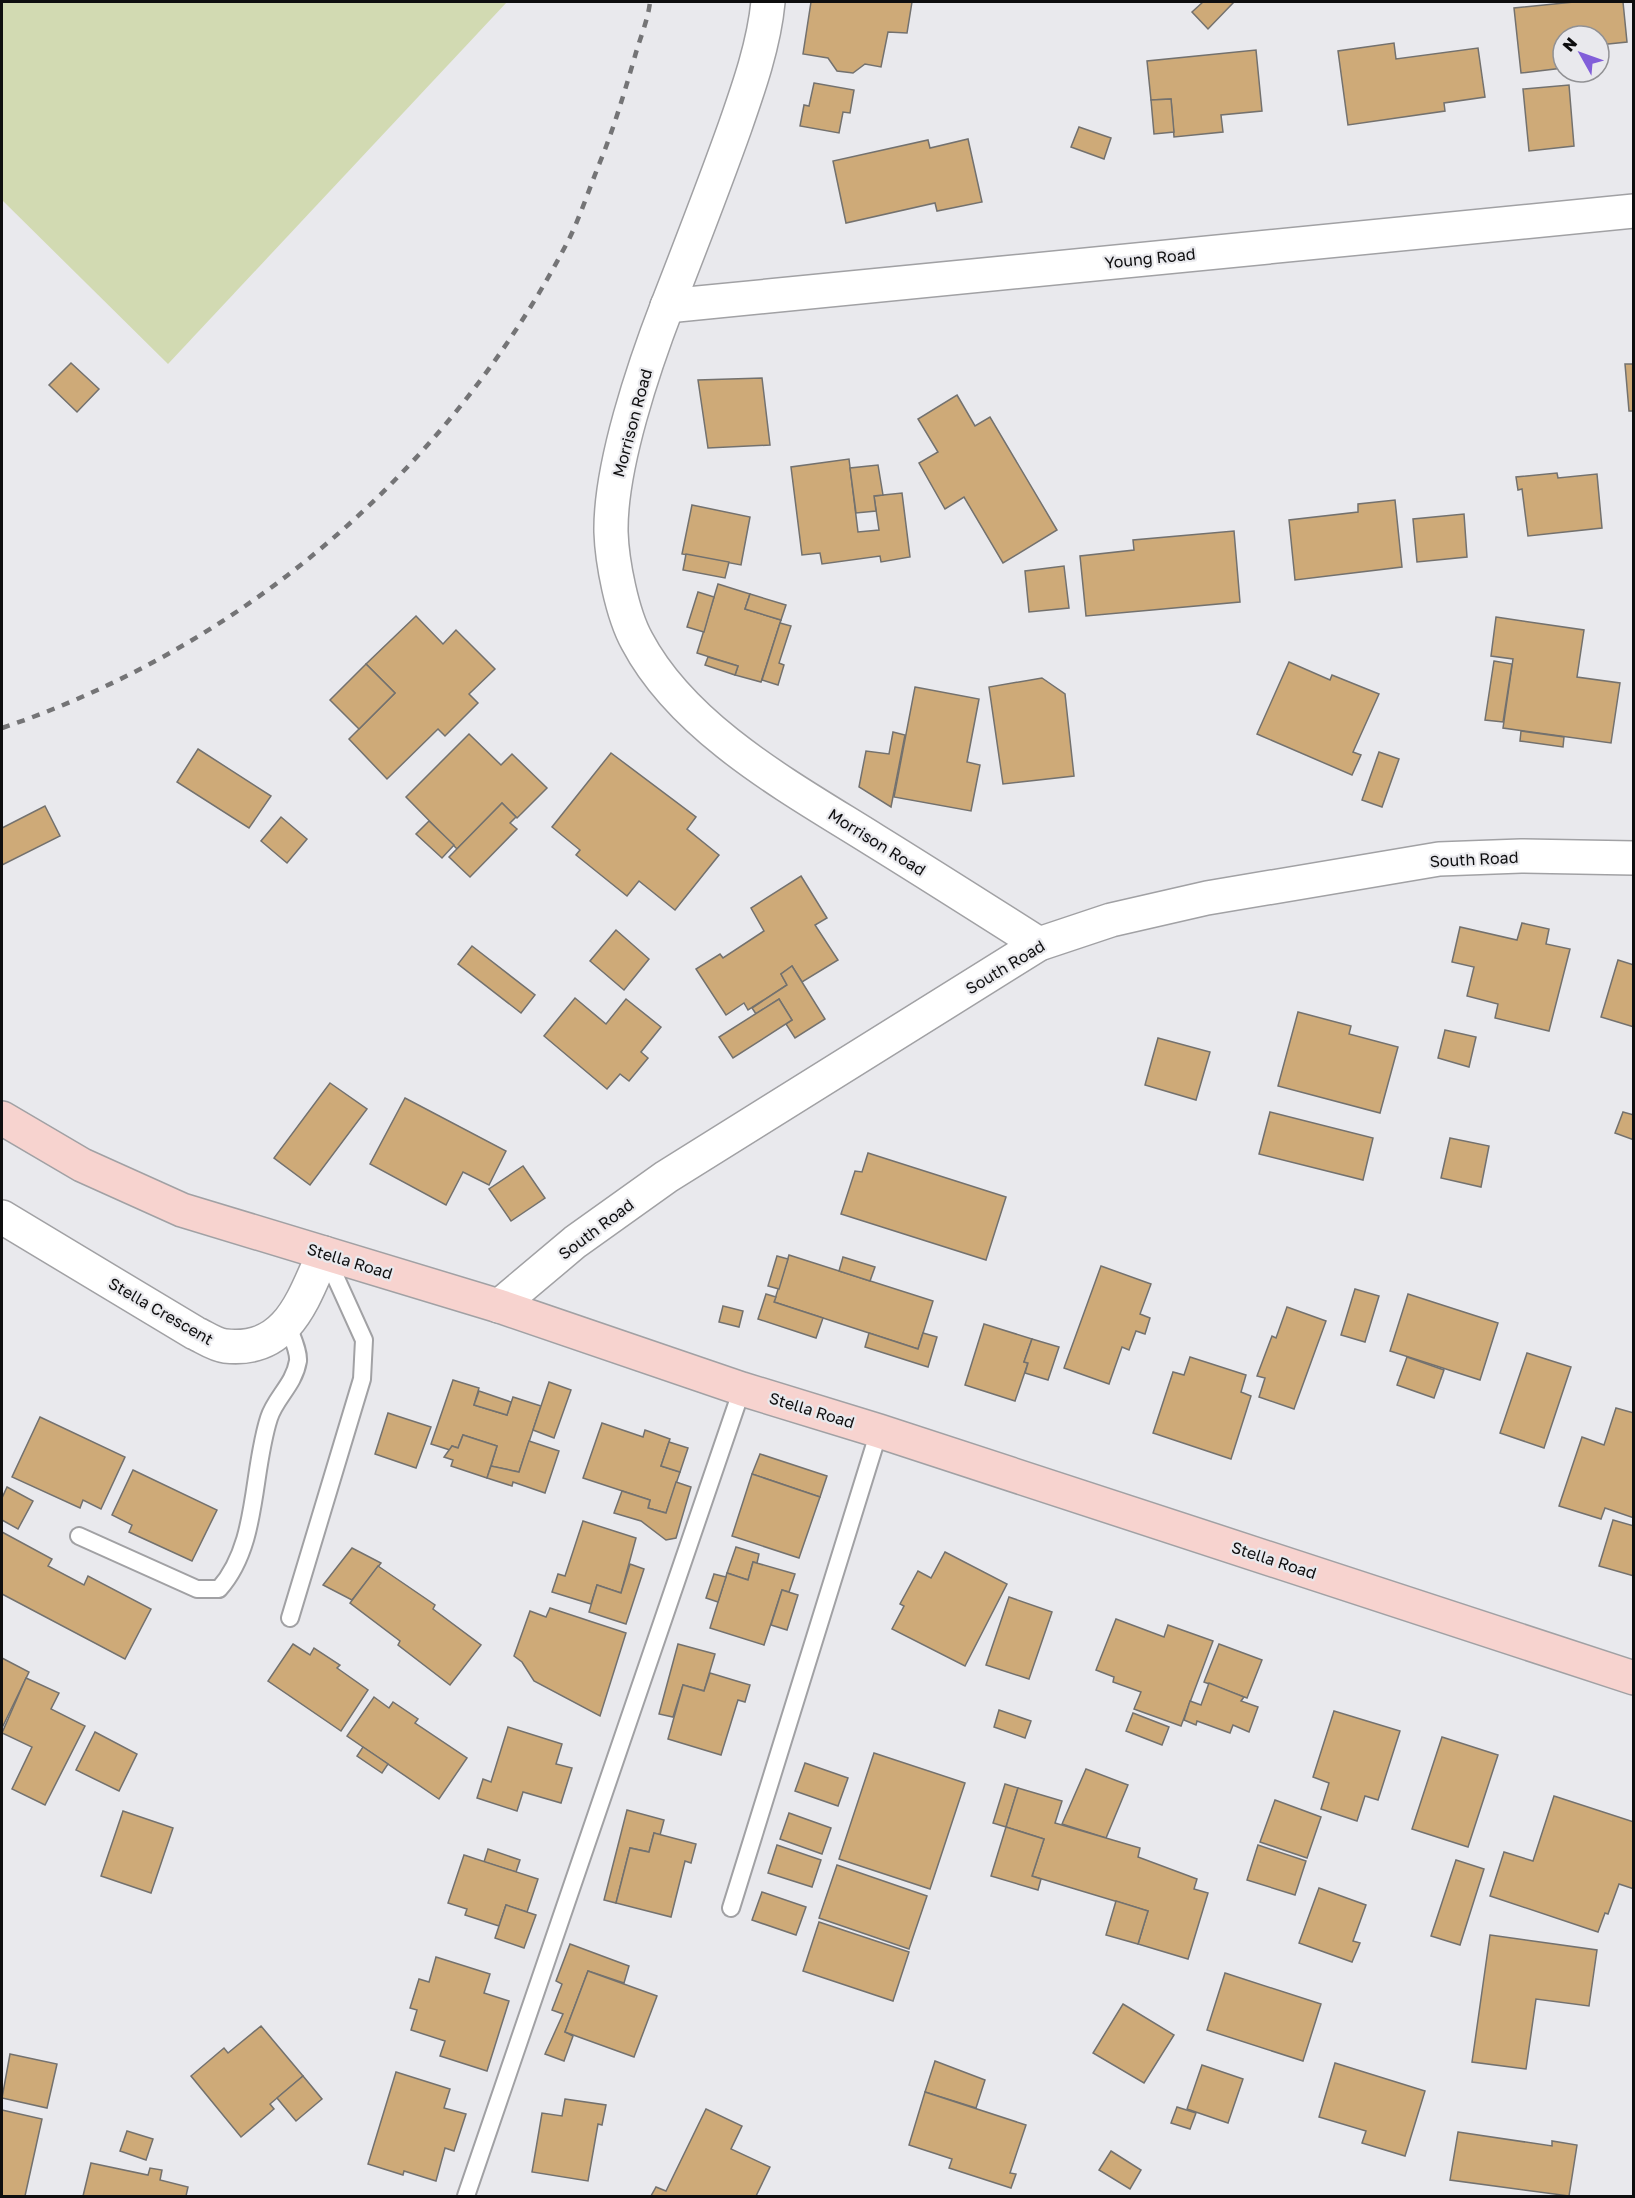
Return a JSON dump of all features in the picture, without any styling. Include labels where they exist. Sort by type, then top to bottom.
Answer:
[{"type":"main road","name":"Stella Road","points":[[2,1118],[82,1165],[182,1210],[499,1306],[742,1389],[879,1431],[1634,1678]]},
{"type":"street","name":"Morrison Road","points":[[768,2],[766,22],[746,96],[708,205],[667,306],[616,474],[611,533],[621,593],[636,639],[661,678],[727,742],[785,785],[1039,944]]},
{"type":"street","name":"Young Road","points":[[667,306],[1634,211]]},
{"type":"street","name":"South Road","points":[[499,1306],[576,1242],[666,1177],[1039,944],[1111,920],[1207,898],[1439,859],[1521,856],[1634,858]]},
{"type":"street","name":"Stella Crescent","points":[[2,1217],[195,1333],[224,1346],[258,1344],[288,1326]]},
{"type":"street","points":[[288,1326],[324,1253]]},
{"type":"lane","points":[[290,1618],[362,1379],[364,1340],[324,1253]]},
{"type":"lane","points":[[79,1536],[197,1589],[219,1589],[233,1573],[244,1541],[269,1416],[286,1391],[298,1359],[288,1326]]},
{"type":"lane","points":[[466,2196],[725,1433],[742,1389]]},
{"type":"lane","points":[[731,1908],[879,1431]]},
{"type":"green space","points":[[2,2],[507,2],[168,364],[2,200]]},
{"type":"building","points":[[811,2],[912,2],[907,33],[888,32],[881,67],[865,64],[853,73],[837,71],[828,58],[803,54]]},
{"type":"building","points":[[1203,2],[1234,2],[1208,29],[1192,12]]},
{"type":"building","points":[[1574,2],[1623,2],[1627,42],[1611,44],[1611,24],[1551,24],[1551,69],[1521,73],[1514,8]]},
{"type":"building","points":[[1394,43],[1396,59],[1478,48],[1485,97],[1444,103],[1445,111],[1348,125],[1338,51]]},
{"type":"building","points":[[1256,50],[1262,111],[1221,115],[1223,132],[1174,137],[1171,99],[1151,100],[1147,61]]},
{"type":"building","points":[[814,83],[854,90],[850,113],[843,112],[839,133],[800,126],[804,105],[809,106]]},
{"type":"building","points":[[1569,85],[1574,146],[1529,151],[1523,89]]},
{"type":"building","points":[[1171,99],[1174,132],[1154,134],[1151,100]]},
{"type":"building","points":[[1079,127],[1111,138],[1104,159],[1071,147]]},
{"type":"building","points":[[968,139],[982,202],[937,211],[935,203],[846,223],[833,161],[928,140],[930,148]]},
{"type":"building","points":[[71,363],[99,389],[77,412],[49,385]]},
{"type":"building","points":[[1625,364],[1634,364],[1634,411],[1629,411]]},
{"type":"building","points":[[762,378],[770,445],[708,448],[698,380]]},
{"type":"building","points":[[957,395],[975,426],[990,417],[1057,530],[1003,563],[964,497],[945,509],[919,463],[938,452],[918,419]]},
{"type":"building","points":[[849,459],[858,532],[879,530],[874,496],[902,493],[910,557],[881,562],[880,556],[822,564],[820,553],[802,555],[791,467]]},
{"type":"building","points":[[878,465],[883,495],[874,496],[876,511],[856,513],[850,468]]},
{"type":"building","points":[[1557,473],[1558,478],[1597,474],[1602,528],[1528,536],[1522,489],[1518,490],[1516,477]]},
{"type":"building","points":[[1395,500],[1402,567],[1295,580],[1289,520],[1358,512],[1358,504]]},
{"type":"building","points":[[692,505],[750,517],[741,565],[682,554]]},
{"type":"building","points":[[1464,514],[1467,557],[1417,562],[1413,519]]},
{"type":"building","points":[[1234,531],[1240,602],[1086,616],[1080,556],[1134,550],[1133,540]]},
{"type":"building","points":[[686,554],[729,562],[725,578],[683,570]]},
{"type":"building","points":[[1064,566],[1069,608],[1029,612],[1025,571]]},
{"type":"building","points":[[718,584],[750,594],[745,609],[781,620],[761,682],[735,675],[738,666],[697,653]]},
{"type":"building","points":[[698,592],[714,597],[704,632],[687,627]]},
{"type":"building","points":[[750,594],[786,605],[781,620],[745,609]]},
{"type":"building","points":[[416,616],[443,644],[456,630],[495,669],[469,694],[478,703],[445,736],[438,729],[387,779],[349,739],[395,693],[366,664]]},
{"type":"building","points":[[1496,617],[1584,630],[1577,677],[1620,683],[1611,743],[1503,728],[1513,659],[1491,656]]},
{"type":"building","points":[[780,623],[791,626],[779,663],[784,665],[778,685],[762,680]]},
{"type":"building","points":[[708,657],[738,666],[735,675],[705,665]]},
{"type":"building","points":[[1494,661],[1512,664],[1503,722],[1485,720]]},
{"type":"building","points":[[1289,662],[1330,680],[1332,675],[1379,694],[1353,752],[1361,755],[1352,775],[1257,734]]},
{"type":"building","points":[[366,664],[395,693],[359,729],[330,700]]},
{"type":"building","points":[[1042,678],[1065,694],[1074,776],[1003,784],[989,687]]},
{"type":"building","points":[[915,687],[979,699],[967,762],[980,765],[971,811],[894,797]]},
{"type":"building","points":[[1521,731],[1564,737],[1563,747],[1520,741]]},
{"type":"building","points":[[893,732],[905,735],[891,807],[859,787],[866,751],[889,754]]},
{"type":"building","points":[[469,734],[501,765],[512,754],[547,788],[517,818],[502,803],[457,849],[406,797]]},
{"type":"building","points":[[198,749],[271,796],[249,828],[177,782]]},
{"type":"building","points":[[1379,752],[1399,759],[1382,807],[1362,800]]},
{"type":"building","points":[[611,753],[696,817],[687,829],[719,855],[675,910],[639,881],[627,896],[576,855],[580,850],[552,827]]},
{"type":"building","points":[[502,803],[516,817],[510,823],[517,829],[470,877],[449,857]]},
{"type":"building","points":[[45,806],[60,836],[2,865],[2,828]]},
{"type":"building","points":[[281,817],[307,839],[287,863],[261,841]]},
{"type":"building","points":[[429,821],[454,845],[442,858],[416,834]]},
{"type":"building","points":[[801,876],[827,918],[815,925],[838,960],[802,982],[792,966],[781,974],[787,985],[748,1010],[744,1003],[726,1015],[696,969],[720,954],[723,958],[764,931],[751,908]]},
{"type":"building","points":[[1522,923],[1549,929],[1546,944],[1570,949],[1549,1031],[1495,1018],[1498,1004],[1467,996],[1474,967],[1452,962],[1460,927],[1517,940]]},
{"type":"building","points":[[616,930],[649,959],[624,990],[590,961]]},
{"type":"building","points":[[472,946],[535,995],[521,1013],[458,964]]},
{"type":"building","points":[[1618,960],[1634,965],[1634,1027],[1601,1017]]},
{"type":"building","points":[[792,966],[825,1019],[795,1038],[786,1024],[792,1020],[779,999],[756,1014],[752,1008],[787,985],[781,974]]},
{"type":"building","points":[[575,998],[606,1024],[626,999],[661,1027],[641,1052],[648,1058],[629,1081],[620,1074],[607,1089],[544,1036]]},
{"type":"building","points":[[779,999],[792,1020],[733,1058],[719,1037]]},
{"type":"building","points":[[1298,1012],[1351,1026],[1349,1034],[1398,1047],[1380,1113],[1278,1086]]},
{"type":"building","points":[[1445,1030],[1476,1037],[1469,1067],[1438,1058]]},
{"type":"building","points":[[1158,1038],[1210,1052],[1196,1100],[1145,1085]]},
{"type":"building","points":[[330,1083],[367,1109],[310,1185],[274,1158]]},
{"type":"building","points":[[405,1098],[506,1151],[489,1185],[463,1172],[446,1205],[370,1164]]},
{"type":"building","points":[[1270,1112],[1373,1138],[1363,1180],[1259,1154]]},
{"type":"building","points":[[1623,1112],[1634,1115],[1634,1140],[1615,1133]]},
{"type":"building","points":[[1450,1138],[1489,1146],[1481,1187],[1441,1178]]},
{"type":"building","points":[[868,1153],[1006,1197],[986,1260],[841,1214],[855,1171],[862,1172]]},
{"type":"building","points":[[523,1166],[545,1198],[511,1221],[489,1189]]},
{"type":"building","points":[[789,1255],[933,1301],[918,1349],[774,1302]]},
{"type":"building","points":[[777,1256],[788,1259],[779,1289],[768,1286]]},
{"type":"building","points":[[843,1257],[875,1267],[870,1281],[839,1271]]},
{"type":"building","points":[[1101,1266],[1151,1284],[1140,1314],[1150,1318],[1145,1334],[1136,1331],[1129,1350],[1122,1347],[1109,1384],[1064,1368]]},
{"type":"building","points":[[1355,1289],[1379,1296],[1365,1342],[1341,1335]]},
{"type":"building","points":[[766,1294],[776,1297],[774,1302],[823,1318],[816,1338],[758,1319]]},
{"type":"building","points":[[1408,1294],[1498,1323],[1480,1380],[1390,1351]]},
{"type":"building","points":[[723,1306],[743,1311],[739,1327],[719,1322]]},
{"type":"building","points":[[1287,1307],[1326,1321],[1294,1409],[1259,1397],[1265,1378],[1257,1376],[1272,1336],[1276,1338]]},
{"type":"building","points":[[984,1324],[1032,1339],[1024,1362],[1028,1363],[1015,1401],[965,1385]]},
{"type":"building","points":[[869,1333],[918,1349],[923,1333],[937,1337],[928,1367],[865,1347]]},
{"type":"building","points":[[1032,1339],[1059,1347],[1048,1380],[1025,1373],[1028,1363],[1024,1362]]},
{"type":"building","points":[[1527,1353],[1571,1367],[1544,1448],[1500,1433]]},
{"type":"building","points":[[1190,1357],[1246,1375],[1241,1392],[1251,1396],[1231,1459],[1153,1433],[1173,1372],[1184,1375]]},
{"type":"building","points":[[1407,1357],[1444,1370],[1434,1398],[1397,1385]]},
{"type":"building","points":[[453,1380],[479,1388],[474,1405],[507,1415],[513,1397],[541,1406],[519,1472],[491,1466],[497,1446],[463,1435],[458,1448],[452,1446],[450,1450],[431,1444]]},
{"type":"building","points":[[549,1382],[571,1390],[554,1438],[533,1430]]},
{"type":"building","points":[[479,1391],[511,1402],[507,1415],[474,1405]]},
{"type":"building","points":[[1616,1408],[1634,1413],[1634,1518],[1605,1508],[1601,1519],[1559,1506],[1582,1437],[1604,1445]]},
{"type":"building","points":[[388,1413],[431,1427],[416,1468],[375,1454]]},
{"type":"building","points":[[40,1417],[125,1457],[101,1509],[83,1500],[80,1508],[12,1477]]},
{"type":"building","points":[[602,1423],[643,1437],[645,1430],[670,1439],[661,1466],[680,1472],[666,1513],[648,1508],[650,1500],[583,1478]]},
{"type":"building","points":[[463,1435],[497,1446],[487,1478],[451,1466],[453,1460],[444,1457],[452,1446],[458,1448]]},
{"type":"building","points":[[529,1441],[559,1451],[545,1493],[513,1482],[512,1486],[487,1478],[491,1466],[519,1472]]},
{"type":"building","points":[[669,1442],[688,1448],[680,1472],[661,1466]]},
{"type":"building","points":[[760,1454],[827,1476],[820,1497],[752,1474]]},
{"type":"building","points":[[133,1470],[217,1510],[192,1561],[129,1532],[132,1525],[112,1515]]},
{"type":"building","points":[[752,1474],[820,1497],[799,1558],[732,1536]]},
{"type":"building","points":[[676,1482],[691,1487],[676,1538],[666,1540],[641,1521],[614,1513],[622,1491],[650,1500],[648,1508],[666,1513]]},
{"type":"building","points":[[7,1487],[33,1501],[18,1529],[2,1520],[2,1498]]},
{"type":"building","points":[[1613,1520],[1634,1526],[1634,1576],[1599,1566]]},
{"type":"building","points":[[583,1521],[636,1538],[621,1593],[597,1585],[591,1604],[552,1592],[558,1574],[565,1576]]},
{"type":"building","points":[[2,1532],[52,1559],[48,1566],[84,1585],[88,1576],[151,1609],[125,1659],[2,1594]]},
{"type":"building","points":[[736,1547],[759,1554],[757,1563],[753,1562],[748,1580],[727,1573]]},
{"type":"building","points":[[352,1548],[381,1563],[352,1600],[323,1585]]},
{"type":"building","points":[[945,1552],[1007,1584],[965,1666],[892,1629],[904,1606],[900,1604],[918,1571],[931,1578]]},
{"type":"building","points":[[753,1562],[795,1574],[789,1592],[782,1590],[764,1645],[710,1628],[727,1573],[748,1580]]},
{"type":"building","points":[[630,1564],[644,1569],[626,1624],[589,1612],[597,1585],[621,1593]]},
{"type":"building","points":[[378,1566],[435,1605],[433,1609],[481,1645],[450,1685],[398,1645],[400,1641],[350,1603]]},
{"type":"building","points":[[714,1574],[726,1577],[718,1602],[706,1598]]},
{"type":"building","points":[[782,1590],[798,1595],[787,1630],[771,1625]]},
{"type":"building","points":[[1009,1597],[1052,1612],[1029,1679],[986,1665]]},
{"type":"building","points":[[550,1608],[626,1633],[600,1716],[534,1681],[522,1662],[514,1656],[530,1611],[546,1617]]},
{"type":"building","points":[[1116,1619],[1164,1637],[1168,1625],[1213,1641],[1181,1726],[1134,1709],[1141,1692],[1113,1682],[1114,1677],[1096,1670]]},
{"type":"building","points":[[293,1644],[310,1655],[314,1648],[340,1665],[337,1668],[368,1690],[341,1731],[268,1681]]},
{"type":"building","points":[[678,1644],[715,1654],[704,1691],[683,1685],[673,1717],[659,1714]]},
{"type":"building","points":[[1219,1644],[1262,1660],[1247,1698],[1204,1682]]},
{"type":"building","points":[[2,1658],[29,1672],[2,1728]]},
{"type":"building","points":[[710,1673],[750,1685],[745,1702],[738,1700],[721,1755],[668,1739],[683,1685],[704,1691]]},
{"type":"building","points":[[26,1678],[59,1693],[51,1709],[85,1726],[45,1805],[12,1789],[32,1747],[2,1733]]},
{"type":"building","points":[[1209,1683],[1244,1697],[1241,1701],[1258,1707],[1249,1732],[1233,1725],[1230,1733],[1197,1721],[1196,1725],[1184,1720],[1190,1701],[1201,1705]]},
{"type":"building","points":[[374,1697],[389,1708],[393,1702],[418,1719],[415,1723],[467,1758],[439,1799],[347,1736]]},
{"type":"building","points":[[999,1710],[1031,1721],[1025,1738],[994,1727]]},
{"type":"building","points":[[1334,1711],[1400,1731],[1378,1800],[1365,1796],[1357,1821],[1321,1809],[1329,1783],[1313,1777]]},
{"type":"building","points":[[1133,1713],[1169,1727],[1162,1745],[1126,1731]]},
{"type":"building","points":[[508,1727],[562,1744],[556,1764],[572,1768],[561,1803],[523,1792],[517,1811],[477,1798],[483,1779],[491,1782]]},
{"type":"building","points":[[95,1732],[137,1754],[119,1791],[76,1770]]},
{"type":"building","points":[[1442,1737],[1498,1755],[1468,1847],[1412,1829]]},
{"type":"building","points":[[363,1747],[388,1764],[382,1773],[357,1756]]},
{"type":"building","points":[[874,1753],[965,1783],[930,1889],[839,1859]]},
{"type":"building","points":[[805,1763],[848,1778],[838,1806],[795,1791]]},
{"type":"building","points":[[1086,1769],[1128,1785],[1106,1838],[1062,1824]]},
{"type":"building","points":[[1005,1784],[1018,1788],[1006,1827],[993,1823]]},
{"type":"building","points":[[1018,1788],[1062,1801],[1055,1823],[1140,1848],[1138,1857],[1197,1879],[1194,1889],[1208,1893],[1188,1959],[1138,1944],[1148,1911],[1032,1876],[1044,1839],[1006,1827]]},
{"type":"building","points":[[1554,1796],[1634,1822],[1634,1889],[1619,1884],[1608,1914],[1605,1913],[1598,1932],[1490,1896],[1504,1852],[1533,1861]]},
{"type":"building","points":[[1275,1800],[1321,1817],[1307,1858],[1260,1842]]},
{"type":"building","points":[[627,1810],[664,1820],[660,1835],[654,1833],[649,1852],[630,1848],[616,1903],[604,1900]]},
{"type":"building","points":[[123,1811],[173,1828],[151,1893],[101,1876]]},
{"type":"building","points":[[789,1813],[831,1828],[822,1854],[780,1839]]},
{"type":"building","points":[[1006,1827],[1044,1839],[1032,1876],[1041,1879],[1038,1890],[991,1876]]},
{"type":"building","points":[[654,1833],[696,1844],[691,1863],[685,1861],[671,1917],[616,1903],[630,1848],[649,1852]]},
{"type":"building","points":[[777,1845],[821,1860],[812,1887],[768,1873]]},
{"type":"building","points":[[1258,1845],[1306,1861],[1295,1895],[1247,1880]]},
{"type":"building","points":[[488,1849],[520,1860],[516,1872],[484,1862]]},
{"type":"building","points":[[464,1855],[538,1879],[527,1912],[506,1905],[499,1926],[465,1915],[467,1909],[448,1903]]},
{"type":"building","points":[[1456,1860],[1484,1869],[1460,1945],[1431,1936]]},
{"type":"building","points":[[837,1865],[927,1896],[909,1949],[819,1918]]},
{"type":"building","points":[[1319,1888],[1366,1905],[1353,1941],[1360,1943],[1352,1962],[1299,1943]]},
{"type":"building","points":[[762,1892],[806,1907],[796,1935],[752,1920]]},
{"type":"building","points":[[1116,1901],[1148,1911],[1138,1944],[1106,1935]]},
{"type":"building","points":[[506,1905],[536,1915],[524,1948],[495,1938]]},
{"type":"building","points":[[819,1922],[909,1952],[893,2001],[803,1971]]},
{"type":"building","points":[[1490,1935],[1597,1950],[1589,2006],[1536,1999],[1526,2069],[1472,2062]]},
{"type":"building","points":[[570,1944],[629,1966],[624,1983],[588,1971],[565,2032],[573,2036],[564,2061],[545,2054],[563,2014],[552,2010],[562,1984],[556,1981]]},
{"type":"building","points":[[436,1957],[490,1974],[484,1993],[509,2001],[487,2071],[440,2056],[445,2041],[411,2030],[417,2010],[410,2008],[419,1979],[429,1982]]},
{"type":"building","points":[[588,1971],[657,1996],[634,2057],[565,2032]]},
{"type":"building","points":[[1225,1973],[1321,2004],[1303,2061],[1207,2030]]},
{"type":"building","points":[[1123,2004],[1174,2035],[1144,2083],[1093,2053]]},
{"type":"building","points":[[261,2026],[303,2076],[270,2104],[274,2109],[241,2137],[191,2076],[224,2048],[228,2053]]},
{"type":"building","points":[[10,2054],[57,2064],[47,2108],[2,2098]]},
{"type":"building","points":[[935,2061],[985,2080],[976,2108],[925,2092]]},
{"type":"building","points":[[1335,2063],[1425,2091],[1405,2156],[1362,2143],[1366,2131],[1319,2117]]},
{"type":"building","points":[[1202,2065],[1243,2079],[1228,2123],[1187,2109]]},
{"type":"building","points":[[396,2072],[450,2089],[444,2108],[466,2114],[454,2151],[445,2148],[436,2181],[404,2171],[403,2175],[368,2164]]},
{"type":"building","points":[[303,2076],[322,2099],[296,2121],[277,2098]]},
{"type":"building","points":[[925,2092],[1026,2125],[1010,2173],[1016,2174],[1011,2188],[949,2168],[952,2159],[909,2145]]},
{"type":"building","points":[[565,2099],[606,2105],[602,2125],[598,2124],[588,2181],[532,2172],[542,2113],[562,2116]]},
{"type":"building","points":[[1177,2107],[1196,2113],[1190,2129],[1171,2123]]},
{"type":"building","points":[[706,2109],[742,2126],[731,2149],[770,2167],[756,2196],[651,2196],[656,2187],[666,2191]]},
{"type":"building","points":[[2,2110],[42,2119],[25,2196],[2,2196]]},
{"type":"building","points":[[127,2131],[153,2139],[146,2160],[120,2151]]},
{"type":"building","points":[[1458,2132],[1552,2146],[1552,2141],[1577,2145],[1569,2196],[1450,2180]]},
{"type":"building","points":[[1111,2151],[1141,2170],[1130,2189],[1099,2170]]},
{"type":"building","points":[[91,2163],[148,2175],[150,2168],[162,2170],[160,2180],[188,2187],[186,2196],[83,2196]]},
{"type":"railway","points":[[2,728],[91,693],[176,650],[256,599],[331,540],[400,475],[463,403],[518,326],[567,243],[613,126],[646,22],[650,2]]}]
